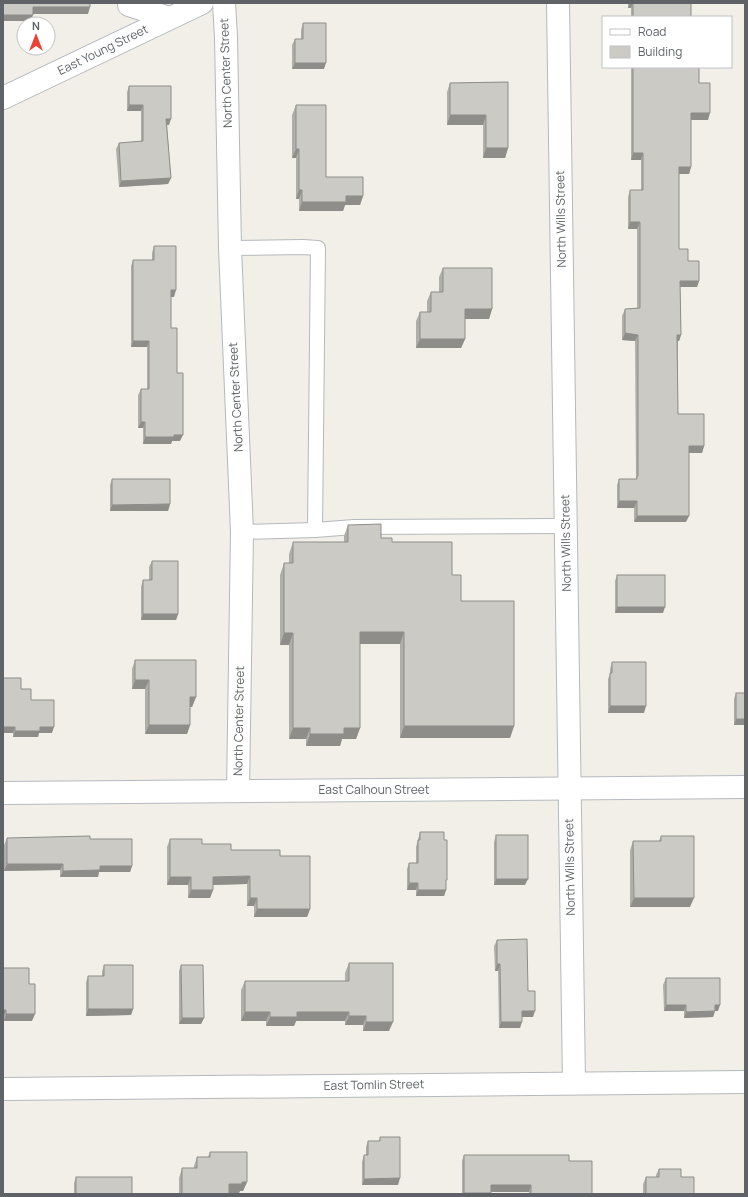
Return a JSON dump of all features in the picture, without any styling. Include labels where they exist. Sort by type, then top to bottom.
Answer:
[{"type":"street","points":[[129,3],[129,5],[169,18]]},
{"type":"street","name":"East Young Street","points":[[3,98],[202,3]]},
{"type":"street","name":"North Center Street","points":[[224,3],[230,248],[242,532],[238,791]]},
{"type":"street","name":"North Wills Street","points":[[558,3],[574,1083]]},
{"type":"street","name":"East Calhoun Street","points":[[3,793],[745,787]]},
{"type":"street","name":"East Tomlin Street","points":[[3,1089],[745,1082]]},
{"type":"lane","points":[[230,248],[318,248],[315,530]]},
{"type":"lane","points":[[242,532],[315,530],[354,527],[566,526]]},
{"type":"building","points":[[3,3],[90,3],[90,7],[33,7],[33,15],[3,15]]},
{"type":"building","points":[[633,3],[691,3],[691,16],[633,16]]},
{"type":"building","points":[[303,23],[326,23],[326,63],[295,63],[295,39],[303,39]]},
{"type":"building","points":[[633,68],[699,68],[699,83],[710,83],[710,113],[691,113],[691,167],[679,167],[679,249],[688,249],[688,261],[699,261],[699,281],[680,281],[681,335],[677,335],[678,414],[704,414],[704,446],[689,446],[689,516],[637,516],[637,501],[619,501],[619,479],[637,479],[638,476],[638,335],[625,333],[625,309],[640,308],[640,222],[630,222],[630,190],[643,190],[643,153],[633,153]]},
{"type":"building","points":[[508,82],[508,148],[486,148],[486,115],[450,115],[450,83]]},
{"type":"building","points":[[129,86],[171,86],[171,119],[166,119],[171,178],[121,181],[119,143],[143,141],[143,105],[129,105]]},
{"type":"building","points":[[296,105],[326,105],[326,177],[363,177],[363,196],[346,196],[346,202],[302,202],[302,190],[299,190],[299,149],[296,149]]},
{"type":"building","points":[[154,246],[176,246],[176,290],[171,290],[171,328],[177,328],[177,373],[183,373],[183,435],[174,435],[174,437],[145,437],[145,422],[141,422],[141,389],[149,389],[149,341],[133,341],[133,260],[154,260]]},
{"type":"building","points":[[443,268],[492,268],[492,309],[465,309],[465,339],[420,339],[420,312],[431,312],[431,292],[443,292]]},
{"type":"building","points":[[112,479],[170,479],[170,504],[112,505]]},
{"type":"building","points":[[381,524],[381,538],[392,538],[392,542],[452,542],[452,575],[461,575],[461,601],[514,601],[514,726],[404,726],[404,632],[360,632],[360,728],[344,728],[344,734],[310,734],[310,728],[293,728],[293,633],[284,633],[284,563],[293,563],[293,542],[348,542],[348,525]]},
{"type":"building","points":[[152,561],[178,561],[178,614],[143,614],[143,580],[152,580]]},
{"type":"building","points":[[617,575],[665,575],[665,607],[617,607]]},
{"type":"building","points":[[135,660],[196,660],[196,697],[190,697],[190,725],[149,725],[149,680],[135,680]]},
{"type":"building","points":[[612,662],[646,662],[646,706],[610,706],[610,673],[612,673]]},
{"type":"building","points":[[3,678],[21,678],[21,689],[31,689],[31,700],[54,700],[54,727],[40,727],[40,731],[15,731],[15,727],[3,727]]},
{"type":"building","points":[[736,693],[745,693],[745,719],[736,719]]},
{"type":"building","points":[[420,832],[444,832],[444,840],[447,840],[446,890],[418,890],[418,883],[409,883],[409,863],[418,863],[418,840],[420,840]]},
{"type":"building","points":[[496,835],[528,835],[528,879],[496,879]]},
{"type":"building","points":[[90,836],[90,839],[132,839],[132,866],[100,866],[100,870],[63,871],[63,864],[7,864],[7,838]]},
{"type":"building","points":[[661,836],[694,836],[694,898],[634,898],[633,841],[661,841]]},
{"type":"building","points":[[170,839],[202,839],[202,844],[231,844],[231,850],[280,850],[280,856],[310,856],[310,909],[257,909],[257,898],[250,898],[250,876],[213,877],[213,890],[191,890],[191,877],[170,877]]},
{"type":"building","points":[[527,939],[528,991],[535,991],[535,1011],[522,1011],[522,1022],[501,1022],[500,964],[497,964],[497,940]]},
{"type":"building","points":[[349,963],[393,963],[393,1022],[366,1022],[366,1016],[349,1016],[349,1012],[297,1012],[297,1017],[270,1017],[270,1012],[245,1012],[245,981],[349,981]]},
{"type":"building","points":[[104,965],[133,965],[133,1009],[88,1009],[88,976],[104,976]]},
{"type":"building","points":[[181,965],[203,965],[204,1018],[182,1018]]},
{"type":"building","points":[[3,968],[29,968],[29,984],[35,984],[35,1014],[6,1014],[6,1010],[3,1010]]},
{"type":"building","points":[[666,978],[720,978],[720,1005],[715,1005],[715,1011],[686,1012],[686,1005],[666,1005]]},
{"type":"building","points":[[380,1137],[400,1137],[400,1178],[364,1179],[364,1155],[368,1155],[368,1141],[380,1141]]},
{"type":"building","points":[[210,1152],[247,1152],[247,1182],[242,1182],[242,1184],[229,1184],[229,1194],[182,1194],[182,1168],[197,1168],[197,1157],[210,1157]]},
{"type":"building","points":[[464,1155],[569,1155],[569,1161],[592,1161],[592,1194],[531,1194],[531,1185],[491,1185],[491,1193],[464,1193]]},
{"type":"building","points":[[659,1169],[681,1169],[681,1177],[694,1177],[694,1194],[646,1194],[646,1177],[659,1177]]},
{"type":"building","points":[[76,1177],[132,1177],[132,1194],[76,1194]]}]
